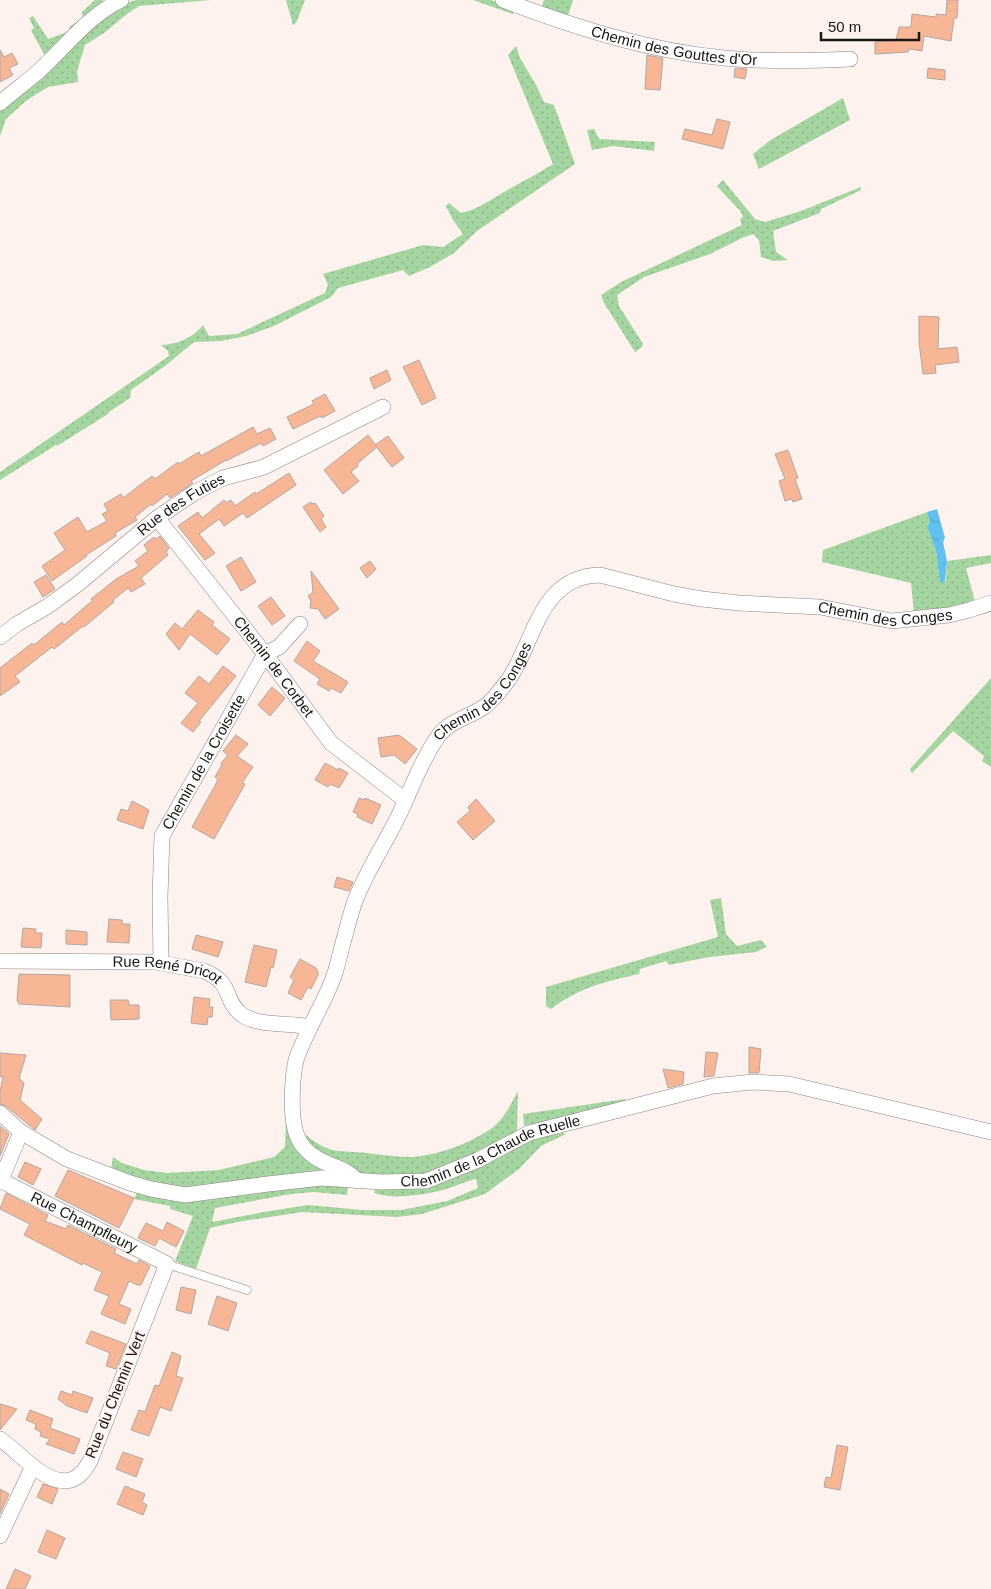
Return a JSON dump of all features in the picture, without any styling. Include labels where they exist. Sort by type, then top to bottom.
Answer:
[{"type":"street","points":[[0,103],[39,71],[87,23],[109,6],[122,0]]},
{"type":"street","name":"Chemin des Gouttes d'Or","points":[[503,0],[582,28],[631,42],[679,52],[723,58],[774,61],[850,59]]},
{"type":"street","name":"Rue des Futies","points":[[0,637],[78,584],[157,518],[194,493],[223,478],[264,467],[383,407]]},
{"type":"street","name":"Chemin de Corbet","points":[[157,518],[265,654],[331,743],[405,800]]},
{"type":"street","name":"Chemin des Conges","points":[[358,1181],[350,1172],[313,1156],[299,1140],[293,1114],[294,1068],[299,1050],[334,974],[356,900],[380,848],[440,734],[455,722],[484,708],[511,675],[535,625],[550,600],[566,585],[592,575],[610,576],[644,587],[702,599],[820,607],[892,620],[949,615],[991,602]]},
{"type":"street","points":[[265,654],[279,647],[300,624]]},
{"type":"street","name":"Chemin de la Croisette","points":[[161,963],[160,897],[162,836],[265,654]]},
{"type":"street","name":"Rue René Dricot","points":[[0,961],[161,963],[211,974],[227,988],[235,1008],[246,1018],[310,1027]]},
{"type":"street","name":"Chemin de la Chaude Ruelle","points":[[0,1113],[21,1132],[67,1159],[151,1189],[185,1195],[322,1178],[358,1181],[426,1181],[478,1160],[528,1133],[730,1083],[775,1082],[789,1084],[991,1132]]},
{"type":"street","points":[[0,1181],[21,1132]]},
{"type":"street","name":"Rue Champfleury","points":[[0,1181],[167,1264]]},
{"type":"street","name":"Rue du Chemin Vert","points":[[0,1439],[33,1466],[54,1480],[67,1481],[78,1477],[86,1468],[167,1264]]},
{"type":"street","points":[[0,1536],[33,1466]]},
{"type":"lane","points":[[167,1264],[247,1290]]},
{"type":"green space","points":[[95,0],[102,0],[104,3],[45,56],[31,30],[34,28],[29,18],[33,16],[48,39],[70,31],[69,27],[83,18],[82,12]]},
{"type":"green space","points":[[136,0],[211,0],[139,6],[85,45],[77,71],[78,82],[48,87],[27,100],[6,119],[0,136],[0,110],[93,24],[127,3]]},
{"type":"green space","points":[[286,0],[305,0],[296,23],[293,25]]},
{"type":"green space","points":[[473,0],[491,0],[513,9],[513,14]]},
{"type":"green space","points":[[544,0],[573,0],[567,19],[541,9]]},
{"type":"green space","points":[[516,46],[520,58],[544,102],[554,105],[575,164],[477,231],[454,253],[430,267],[409,276],[403,270],[338,288],[331,297],[274,326],[246,336],[221,341],[194,342],[165,366],[131,390],[130,398],[108,414],[0,480],[0,472],[169,356],[168,351],[161,345],[185,339],[203,325],[209,336],[237,334],[325,293],[328,285],[323,274],[423,245],[443,247],[463,234],[446,206],[449,203],[461,213],[475,209],[553,164],[508,55]]},
{"type":"green space","points":[[843,98],[850,120],[759,169],[753,154],[769,141]]},
{"type":"green space","points":[[594,129],[599,139],[655,142],[654,151],[613,146],[592,150],[587,130]]},
{"type":"green space","points":[[723,180],[755,219],[765,222],[801,211],[861,187],[861,190],[821,209],[820,213],[773,231],[776,252],[788,260],[773,261],[761,257],[759,240],[753,234],[710,254],[644,277],[617,295],[619,306],[643,344],[635,352],[604,303],[601,295],[621,282],[742,225],[740,219],[743,217],[741,212],[717,186]]},
{"type":"green space","points":[[927,512],[930,522],[927,526],[936,551],[940,582],[946,581],[947,561],[991,555],[991,563],[966,568],[975,602],[914,614],[911,583],[822,562],[823,550]]},
{"type":"green space","points":[[991,678],[991,767],[982,761],[984,756],[953,731],[912,773],[910,769]]},
{"type":"green space","points":[[721,898],[726,934],[737,946],[761,940],[767,947],[756,952],[709,957],[669,965],[666,961],[640,969],[639,974],[582,991],[551,1009],[546,1006],[546,987],[718,937],[710,900]]},
{"type":"green space","points":[[518,1091],[517,1132],[492,1148],[428,1174],[384,1177],[361,1173],[321,1156],[304,1138],[306,1135],[328,1149],[342,1151],[407,1157],[433,1154],[464,1143],[492,1128],[504,1116]]},
{"type":"green space","points":[[625,1099],[627,1105],[524,1126],[523,1114]]},
{"type":"green space","points":[[286,1114],[292,1135],[341,1170],[199,1188],[158,1185],[111,1170],[113,1157],[122,1163],[144,1170],[167,1173],[219,1170],[274,1157],[285,1147]]},
{"type":"green space","points":[[566,1134],[541,1146],[519,1169],[485,1194],[422,1214],[397,1217],[302,1212],[210,1228],[196,1269],[175,1261],[193,1216],[170,1209],[170,1206],[134,1199],[138,1190],[316,1184],[348,1187],[347,1195],[313,1192],[291,1194],[215,1208],[212,1222],[308,1205],[363,1210],[401,1210],[447,1201],[478,1188],[476,1179],[439,1191],[411,1196],[381,1195],[374,1193],[377,1187],[428,1186],[526,1140]]},
{"type":"water","points":[[937,509],[945,538],[943,542],[947,561],[945,581],[940,583],[936,551],[927,526],[930,522],[927,512]]},
{"type":"building","points":[[947,0],[958,0],[957,18],[954,18],[951,41],[924,36],[922,51],[909,49],[908,52],[875,54],[875,42],[896,40],[899,27],[911,27],[912,14],[936,17],[936,14],[946,15]]},
{"type":"building","points":[[0,50],[4,57],[12,53],[18,64],[9,68],[13,75],[0,82]]},
{"type":"building","points":[[647,55],[663,58],[660,90],[645,89]]},
{"type":"building","points":[[735,68],[747,69],[745,79],[734,77]]},
{"type":"building","points":[[928,68],[945,70],[945,80],[927,78]]},
{"type":"building","points":[[717,119],[730,122],[723,149],[682,139],[685,129],[712,135]]},
{"type":"building","points":[[919,316],[939,317],[938,349],[957,347],[959,362],[935,365],[936,373],[923,374],[919,342]]},
{"type":"building","points":[[419,360],[436,398],[422,405],[403,367]]},
{"type":"building","points":[[387,370],[391,380],[374,389],[370,378]]},
{"type":"building","points":[[325,394],[335,411],[293,429],[287,417],[314,404],[312,401]]},
{"type":"building","points":[[253,427],[257,434],[270,428],[276,439],[263,446],[261,443],[226,460],[191,481],[193,483],[170,498],[167,494],[152,506],[151,504],[135,517],[137,520],[115,533],[116,536],[86,555],[52,581],[42,566],[65,550],[54,533],[78,517],[87,532],[107,521],[102,514],[108,511],[104,504],[121,494],[123,498],[152,476],[155,479],[178,462],[179,464],[199,452],[201,456]]},
{"type":"building","points":[[368,435],[377,447],[357,464],[358,466],[351,472],[359,481],[343,494],[324,470]]},
{"type":"building","points":[[388,436],[404,458],[392,467],[375,445]]},
{"type":"building","points":[[788,450],[798,478],[795,479],[802,499],[793,502],[792,499],[785,501],[779,481],[785,479],[775,454]]},
{"type":"building","points":[[289,473],[296,485],[247,518],[243,513],[224,526],[219,519],[199,534],[215,553],[205,560],[178,526],[198,512],[202,518],[224,500],[226,503],[231,500],[235,506],[255,492],[256,494]]},
{"type":"building","points":[[311,502],[315,503],[324,516],[321,519],[326,527],[320,532],[303,507]]},
{"type":"building","points":[[160,536],[169,548],[166,552],[168,555],[141,578],[145,584],[131,592],[128,588],[84,627],[54,649],[52,647],[15,676],[20,682],[0,696],[0,668],[32,643],[34,645],[62,622],[64,625],[93,600],[91,599],[116,579],[139,566],[135,561],[148,551],[144,545],[154,537],[156,539]]},
{"type":"building","points":[[241,557],[256,582],[241,591],[226,566]]},
{"type":"building","points":[[370,561],[376,569],[367,578],[360,568]]},
{"type":"building","points":[[311,571],[339,609],[325,619],[318,609],[310,608],[311,601],[308,596],[313,592]]},
{"type":"building","points":[[46,575],[55,589],[43,597],[34,582]]},
{"type":"building","points":[[271,597],[285,616],[272,625],[258,606]]},
{"type":"building","points":[[198,610],[214,622],[212,625],[230,639],[217,655],[190,634],[179,650],[166,634],[175,623],[182,629]]},
{"type":"building","points":[[307,641],[320,651],[313,661],[348,682],[341,693],[331,688],[329,691],[317,684],[320,679],[294,661]]},
{"type":"building","points":[[223,666],[236,676],[199,721],[201,722],[193,732],[181,723],[198,703],[185,693],[199,676],[209,684]]},
{"type":"building","points":[[272,687],[285,698],[270,716],[258,705]]},
{"type":"building","points":[[236,735],[248,744],[237,756],[253,767],[242,783],[245,784],[214,839],[192,827],[218,780],[215,777],[222,765],[221,763],[228,755],[223,751]]},
{"type":"building","points":[[399,735],[417,749],[405,764],[394,755],[381,757],[378,738]]},
{"type":"building","points":[[325,763],[348,773],[339,788],[330,784],[328,787],[315,780]]},
{"type":"building","points":[[359,798],[365,800],[365,798],[381,805],[372,824],[357,817],[358,814],[353,812]]},
{"type":"building","points":[[476,799],[495,821],[473,840],[457,822],[470,811],[468,807]]},
{"type":"building","points":[[132,801],[149,810],[143,829],[117,820],[121,809],[128,811]]},
{"type":"building","points":[[337,877],[353,882],[349,891],[334,887]]},
{"type":"building","points":[[109,919],[122,920],[122,924],[130,924],[129,943],[107,942]]},
{"type":"building","points":[[23,928],[36,929],[35,933],[42,933],[41,948],[21,947]]},
{"type":"building","points":[[66,930],[87,932],[87,945],[66,944]]},
{"type":"building","points":[[196,935],[223,942],[218,957],[192,949]]},
{"type":"building","points":[[254,945],[277,950],[266,987],[245,982]]},
{"type":"building","points":[[300,959],[316,968],[318,972],[311,989],[308,987],[301,1000],[288,993],[294,980],[290,977]]},
{"type":"building","points":[[19,974],[70,975],[70,1007],[19,1004],[17,1001]]},
{"type":"building","points":[[194,997],[210,999],[209,1007],[213,1007],[212,1017],[208,1017],[207,1025],[191,1023]]},
{"type":"building","points":[[110,1000],[128,1000],[129,1005],[139,1005],[139,1019],[111,1020]]},
{"type":"building","points":[[749,1047],[761,1049],[759,1073],[749,1073]]},
{"type":"building","points":[[706,1052],[718,1053],[714,1076],[704,1077]]},
{"type":"building","points":[[0,1053],[26,1055],[19,1078],[24,1083],[20,1100],[42,1119],[35,1130],[6,1106],[0,1104],[3,1077],[0,1077]]},
{"type":"building","points":[[663,1069],[684,1072],[683,1084],[668,1088]]},
{"type":"building","points":[[0,1126],[9,1134],[0,1156]]},
{"type":"building","points":[[25,1162],[41,1169],[33,1185],[18,1177]]},
{"type":"building","points":[[68,1170],[134,1198],[119,1228],[55,1196]]},
{"type":"building","points":[[6,1193],[48,1215],[45,1221],[66,1229],[68,1225],[116,1249],[114,1253],[137,1264],[139,1260],[150,1266],[141,1285],[129,1281],[119,1304],[131,1309],[125,1324],[101,1314],[109,1296],[94,1290],[102,1272],[83,1263],[82,1265],[24,1235],[30,1224],[0,1209]]},
{"type":"building","points":[[167,1222],[184,1231],[176,1247],[159,1238],[155,1246],[138,1238],[146,1223],[163,1231]]},
{"type":"building","points":[[181,1287],[196,1290],[191,1314],[176,1310]]},
{"type":"building","points":[[217,1296],[237,1303],[228,1331],[208,1324]]},
{"type":"building","points":[[91,1331],[126,1344],[116,1369],[106,1366],[110,1353],[86,1343]]},
{"type":"building","points":[[172,1352],[181,1356],[176,1376],[183,1378],[171,1411],[160,1407],[149,1436],[131,1430],[139,1410],[145,1412],[155,1385],[159,1386]]},
{"type":"building","points":[[61,1391],[72,1395],[73,1391],[93,1398],[87,1413],[67,1406],[58,1399]]},
{"type":"building","points":[[0,1404],[17,1409],[0,1430]]},
{"type":"building","points":[[30,1410],[53,1419],[50,1428],[80,1439],[74,1454],[46,1444],[50,1439],[40,1436],[41,1432],[35,1429],[36,1424],[26,1420]]},
{"type":"building","points":[[837,1445],[848,1447],[840,1490],[824,1487],[826,1477],[831,1478]]},
{"type":"building","points":[[123,1452],[143,1459],[136,1477],[116,1469]]},
{"type":"building","points":[[43,1484],[58,1489],[52,1504],[37,1497]]},
{"type":"building","points":[[125,1486],[145,1494],[142,1502],[147,1505],[143,1515],[117,1504]]},
{"type":"building","points":[[0,1489],[9,1494],[0,1514]]},
{"type":"building","points":[[47,1530],[65,1538],[56,1559],[38,1552]]},
{"type":"building","points":[[15,1569],[31,1576],[25,1589],[6,1589]]}]
